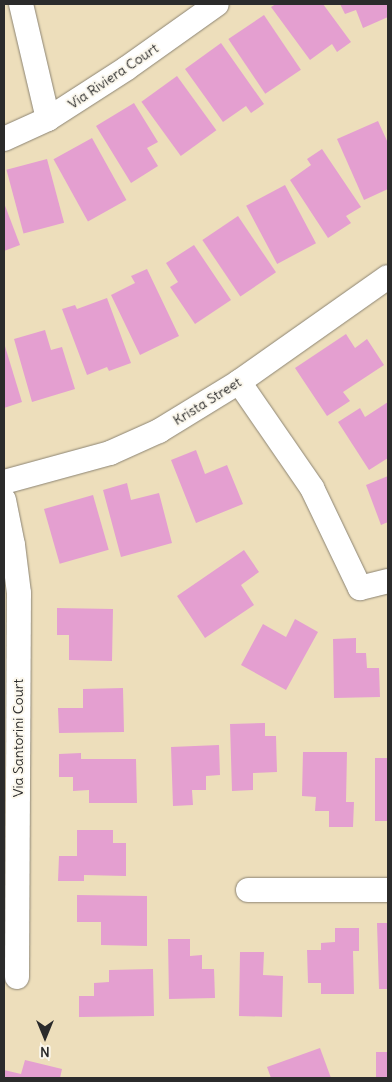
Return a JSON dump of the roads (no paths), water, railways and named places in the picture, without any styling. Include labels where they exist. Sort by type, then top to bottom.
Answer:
[{"type":"street","points":[[21,4],[48,119]]},
{"type":"street","name":"Via Riviera Court","points":[[4,139],[48,119],[126,68],[217,4]]},
{"type":"street","name":"Krista Street","points":[[4,482],[110,453],[159,431],[239,382],[388,277]]},
{"type":"street","points":[[239,382],[312,488],[337,544],[360,588],[388,581]]},
{"type":"street","name":"Via Santorini Court","points":[[4,500],[13,545],[19,593],[17,977]]},
{"type":"street","points":[[248,890],[388,890]]}]
